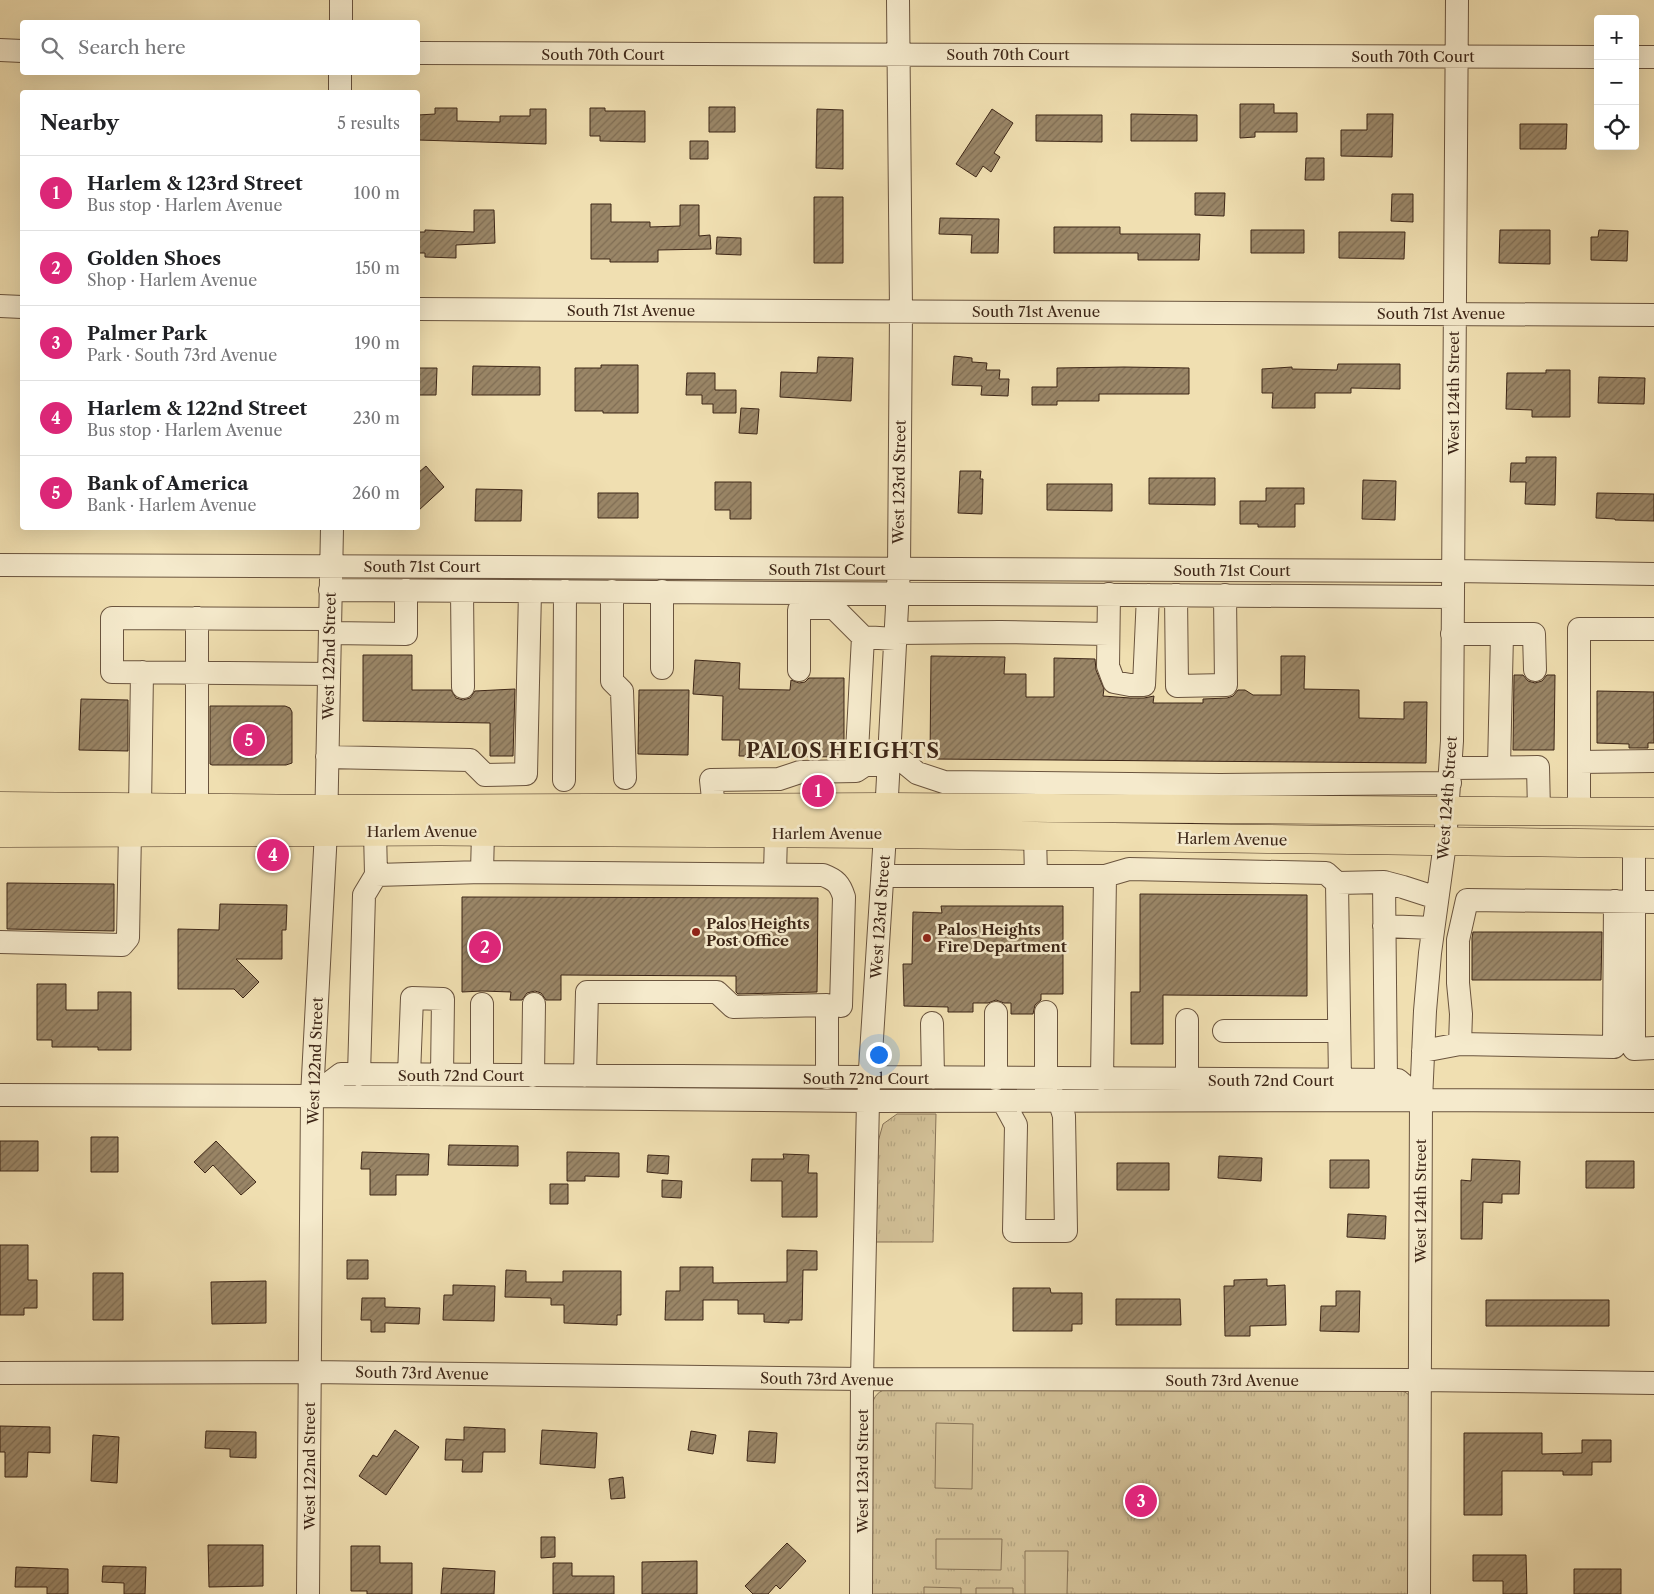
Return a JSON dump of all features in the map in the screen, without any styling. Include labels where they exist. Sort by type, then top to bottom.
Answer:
[{"type":"main road","name":"Harlem Avenue","points":[[0,806],[197,808],[326,820],[375,831],[483,832],[776,833],[886,820],[1278,796],[1448,810],[1654,812]]},
{"type":"main road","name":"Harlem Avenue","points":[[0,833],[130,832],[326,820],[714,808],[886,820],[1035,836],[1445,843],[1644,844]]},
{"type":"street","points":[[340,0],[341,20]]},
{"type":"street","name":"West 123rd Street","points":[[861,1594],[862,1379],[868,1101],[883,876],[899,570],[901,311],[897,54],[898,0]]},
{"type":"street","name":"West 124th Street","points":[[1418,1594],[1421,1100],[1425,1010],[1433,928],[1445,843],[1452,741],[1457,0]]},
{"type":"street","points":[[0,50],[20,51]]},
{"type":"street","name":"South 70th Court","points":[[420,53],[1594,57]]},
{"type":"street","points":[[1639,57],[1654,57]]},
{"type":"street","points":[[340,75],[340,90]]},
{"type":"street","points":[[0,306],[20,306]]},
{"type":"street","name":"South 71st Avenue","points":[[420,309],[1654,315]]},
{"type":"street","name":"West 122nd Street","points":[[308,1594],[312,1096],[326,820],[332,530]]},
{"type":"street","name":"South 71st Court","points":[[0,565],[1452,571],[1654,574]]},
{"type":"street","name":"South 71st Court","points":[[330,590],[662,591],[824,600],[898,592],[1452,597]]},
{"type":"street","points":[[329,674],[112,672],[112,618],[196,618],[330,626],[406,634],[406,590]]},
{"type":"street","points":[[462,591],[463,687]]},
{"type":"street","points":[[327,757],[470,760],[485,775],[526,774],[530,591]]},
{"type":"street","points":[[564,780],[565,591]]},
{"type":"street","points":[[612,591],[612,681],[622,691],[625,778]]},
{"type":"street","points":[[662,591],[662,668]]},
{"type":"street","points":[[1000,632],[1001,594]]},
{"type":"street","points":[[1109,594],[1108,666],[1114,682],[1130,685],[1144,685],[1148,595]]},
{"type":"street","points":[[1176,595],[1178,686],[1226,685],[1225,595]]},
{"type":"street","points":[[799,670],[799,610],[824,600],[863,637],[1000,632],[1108,634]]},
{"type":"street","points":[[196,618],[197,808]]},
{"type":"street","points":[[1579,811],[1579,629],[1654,629]]},
{"type":"street","points":[[1452,634],[1534,634],[1535,670]]},
{"type":"street","points":[[1500,767],[1502,634]]},
{"type":"street","points":[[856,771],[863,637]]},
{"type":"street","points":[[140,808],[142,672]]},
{"type":"street","points":[[714,808],[711,780],[779,779],[800,772],[856,771],[865,765],[888,758],[917,773],[944,782],[1210,785],[1278,796],[1500,767],[1538,767],[1539,811]]},
{"type":"street","points":[[1579,762],[1654,761]]},
{"type":"street","points":[[359,1075],[364,895],[376,875],[375,831]]},
{"type":"street","points":[[0,942],[122,945],[128,938],[130,832]]},
{"type":"street","points":[[482,872],[483,832]]},
{"type":"street","points":[[775,874],[776,833]]},
{"type":"street","points":[[1035,836],[1036,876]]},
{"type":"street","points":[[1423,1051],[1460,1044],[1614,1047],[1624,997],[1634,902],[1644,844]]},
{"type":"street","points":[[883,876],[1104,876],[1129,869],[1326,873],[1336,883],[1340,1080]]},
{"type":"street","points":[[376,875],[482,872],[824,874],[833,878],[840,885],[844,897],[827,1078]]},
{"type":"street","points":[[1102,1079],[1104,876]]},
{"type":"street","points":[[1384,882],[1386,1080]]},
{"type":"street","points":[[1336,883],[1384,882],[1403,886],[1437,898]]},
{"type":"street","points":[[844,897],[881,898]]},
{"type":"street","points":[[1460,1044],[1462,1014],[1458,983],[1458,940],[1467,900],[1634,902]]},
{"type":"street","points":[[1384,926],[1433,928]]},
{"type":"street","points":[[585,1076],[587,992],[717,992],[733,1008],[874,1007]]},
{"type":"street","points":[[1624,997],[1634,1049],[1654,1048]]},
{"type":"street","points":[[410,1075],[412,998],[443,999],[442,1075]]},
{"type":"street","points":[[482,1004],[482,1076]]},
{"type":"street","points":[[534,1004],[534,1076]]},
{"type":"street","points":[[1003,1100],[1016,1125],[1014,1231],[1066,1232],[1064,1116],[1051,1093],[1046,1012]]},
{"type":"street","points":[[996,1013],[996,1078]]},
{"type":"street","points":[[1187,1020],[1187,1079]]},
{"type":"street","points":[[932,1023],[933,1078]]},
{"type":"street","points":[[1224,1031],[1339,1031]]},
{"type":"street","name":"South 72nd Court","points":[[312,1096],[341,1074],[996,1078],[1051,1093],[1421,1100],[1654,1101]]},
{"type":"street","name":"South 72nd Court","points":[[0,1095],[868,1101],[1003,1100],[1051,1093],[1102,1079],[1187,1079],[1398,1080],[1421,1100]]},
{"type":"street","name":"South 73rd Avenue","points":[[0,1373],[310,1372],[862,1379],[1418,1380],[1654,1383]]},
{"type":"green space","points":[[897,1114],[936,1114],[933,1242],[875,1242],[876,1149],[883,1124]]},
{"type":"green space","points":[[890,1388],[1396,1390],[1405,1392],[1409,1395],[1409,1594],[870,1594],[871,1408],[877,1394]]},
{"type":"green space","points":[[936,1423],[973,1424],[972,1489],[935,1488]]},
{"type":"green space","points":[[936,1539],[1002,1539],[1001,1570],[936,1569]]},
{"type":"green space","points":[[1025,1551],[1068,1551],[1067,1594],[1025,1594]]},
{"type":"green space","points":[[924,1587],[961,1588],[961,1594],[924,1594]]},
{"type":"green space","points":[[976,1588],[1013,1588],[1013,1594],[976,1594]]},
{"type":"building","points":[[1240,104],[1274,104],[1274,113],[1297,113],[1297,132],[1255,132],[1255,137],[1240,138]]},
{"type":"building","points":[[709,107],[735,107],[735,132],[709,132]]},
{"type":"building","points":[[435,108],[457,108],[457,121],[500,122],[500,116],[530,116],[530,109],[546,109],[546,144],[420,140],[420,115],[435,114]]},
{"type":"building","points":[[590,108],[605,108],[605,111],[645,111],[645,142],[600,141],[600,136],[590,136]]},
{"type":"building","points":[[817,109],[843,110],[843,169],[816,168]]},
{"type":"building","points":[[992,109],[1013,123],[994,153],[1000,157],[991,172],[983,166],[976,177],[956,164]]},
{"type":"building","points":[[1131,114],[1197,115],[1197,141],[1131,141]]},
{"type":"building","points":[[1367,114],[1393,114],[1392,157],[1341,156],[1341,130],[1367,130]]},
{"type":"building","points":[[1036,115],[1102,115],[1102,142],[1036,141]]},
{"type":"building","points":[[1520,124],[1567,124],[1566,149],[1520,149]]},
{"type":"building","points":[[690,141],[708,141],[708,159],[690,159]]},
{"type":"building","points":[[1306,158],[1324,158],[1324,180],[1305,180]]},
{"type":"building","points":[[1195,193],[1225,193],[1224,216],[1195,215]]},
{"type":"building","points":[[1392,194],[1413,194],[1413,222],[1391,221]]},
{"type":"building","points":[[814,197],[843,197],[843,263],[814,263]]},
{"type":"building","points":[[591,204],[611,204],[611,222],[650,222],[650,227],[680,226],[680,205],[699,205],[699,236],[710,235],[711,249],[658,250],[658,262],[610,262],[610,259],[591,259]]},
{"type":"building","points":[[474,210],[494,210],[495,243],[456,245],[456,258],[425,257],[425,253],[420,253],[420,232],[425,232],[425,230],[474,232]]},
{"type":"building","points":[[940,218],[999,219],[998,253],[971,253],[972,235],[939,234]]},
{"type":"building","points":[[1054,227],[1120,227],[1120,234],[1200,234],[1199,260],[1138,260],[1138,253],[1054,253]]},
{"type":"building","points":[[1251,230],[1304,230],[1304,253],[1251,253]]},
{"type":"building","points":[[1500,230],[1550,230],[1550,264],[1499,263]]},
{"type":"building","points":[[1599,230],[1628,231],[1627,261],[1591,260],[1591,237],[1598,237]]},
{"type":"building","points":[[1339,232],[1405,232],[1404,259],[1339,258]]},
{"type":"building","points":[[717,237],[741,238],[741,255],[716,254]]},
{"type":"building","points":[[954,356],[972,358],[972,362],[987,363],[986,370],[1000,370],[999,379],[1009,379],[1008,396],[981,395],[982,386],[952,385]]},
{"type":"building","points":[[818,357],[853,358],[851,401],[780,397],[781,372],[817,373]]},
{"type":"building","points":[[1338,364],[1400,364],[1400,389],[1351,388],[1351,393],[1315,393],[1315,408],[1272,408],[1273,393],[1262,393],[1262,369],[1292,367],[1292,369],[1337,370]]},
{"type":"building","points":[[601,365],[638,365],[638,413],[575,411],[575,368],[601,368]]},
{"type":"building","points":[[473,366],[540,367],[540,395],[472,395]]},
{"type":"building","points":[[420,368],[437,368],[436,395],[420,395]]},
{"type":"building","points":[[1057,368],[1189,368],[1189,394],[1099,394],[1099,401],[1057,401],[1057,405],[1032,405],[1032,387],[1057,387]]},
{"type":"building","points":[[1546,370],[1570,370],[1570,417],[1532,417],[1532,410],[1506,409],[1507,373],[1546,373]]},
{"type":"building","points":[[687,373],[715,373],[715,390],[736,390],[736,413],[713,413],[713,404],[702,404],[702,395],[686,395]]},
{"type":"building","points":[[1599,377],[1645,378],[1644,404],[1598,403]]},
{"type":"building","points":[[741,408],[759,409],[757,434],[739,433]]},
{"type":"building","points":[[1526,457],[1556,457],[1555,505],[1525,504],[1526,482],[1510,482],[1511,463],[1526,463]]},
{"type":"building","points":[[426,466],[444,487],[420,509],[420,471]]},
{"type":"building","points":[[960,471],[981,471],[980,479],[983,479],[982,514],[958,513]]},
{"type":"building","points":[[1149,478],[1215,478],[1215,505],[1149,504]]},
{"type":"building","points":[[1363,480],[1396,481],[1395,520],[1362,519]]},
{"type":"building","points":[[715,482],[751,482],[751,519],[730,519],[730,510],[715,510]]},
{"type":"building","points":[[1047,484],[1112,484],[1112,511],[1047,510]]},
{"type":"building","points":[[1266,488],[1304,488],[1304,504],[1295,504],[1295,527],[1258,527],[1258,524],[1240,524],[1240,501],[1266,501]]},
{"type":"building","points":[[476,489],[522,490],[521,521],[475,521]]},
{"type":"building","points":[[598,493],[638,493],[638,518],[598,518]]},
{"type":"building","points":[[1597,493],[1654,494],[1654,521],[1596,518]]},
{"type":"building","points":[[363,655],[412,655],[412,690],[451,690],[456,698],[463,700],[470,698],[475,691],[515,689],[513,756],[490,756],[490,723],[363,721]]},
{"type":"building","points":[[931,656],[1005,657],[1004,674],[1026,674],[1026,697],[1054,697],[1054,658],[1095,659],[1096,670],[1104,689],[1103,696],[1144,698],[1154,696],[1153,703],[1203,703],[1203,699],[1233,696],[1238,690],[1245,690],[1253,695],[1281,695],[1281,656],[1305,656],[1304,689],[1359,690],[1359,718],[1404,719],[1404,702],[1427,702],[1426,763],[930,759]]},
{"type":"building","points":[[695,660],[740,663],[739,689],[790,690],[791,680],[799,683],[805,682],[809,678],[844,678],[844,757],[739,756],[740,740],[722,740],[723,696],[693,694]]},
{"type":"building","points":[[1514,675],[1523,675],[1528,681],[1535,683],[1542,681],[1547,675],[1555,675],[1554,750],[1513,750]]},
{"type":"building","points":[[639,690],[689,690],[688,755],[638,754]]},
{"type":"building","points":[[1597,691],[1654,692],[1654,743],[1648,743],[1648,748],[1629,748],[1629,744],[1597,743]]},
{"type":"building","points":[[81,699],[128,700],[128,751],[79,750]]},
{"type":"building","points":[[210,706],[285,706],[290,708],[292,712],[292,763],[286,765],[210,764]]},
{"type":"building","points":[[7,883],[114,884],[114,931],[7,929]]},
{"type":"building","points":[[1140,894],[1307,895],[1307,996],[1163,995],[1163,1044],[1131,1044],[1131,992],[1140,992]]},
{"type":"building","points":[[462,897],[818,898],[817,992],[738,994],[736,992],[736,976],[561,975],[561,1000],[546,1000],[541,993],[535,991],[527,993],[522,1000],[510,1000],[511,992],[462,992]]},
{"type":"building","points":[[220,904],[287,905],[286,930],[282,930],[282,959],[236,959],[259,982],[243,998],[234,989],[178,989],[178,929],[219,930]]},
{"type":"building","points":[[941,906],[1063,906],[1063,994],[1041,994],[1041,1000],[1035,1005],[1033,1014],[1011,1014],[1011,1003],[996,1000],[988,1003],[973,1003],[973,1012],[948,1012],[948,1007],[904,1006],[903,964],[912,964],[913,912],[942,913]]},
{"type":"building","points":[[1473,932],[1602,932],[1601,980],[1472,980]]},
{"type":"building","points":[[37,984],[66,984],[66,1010],[98,1010],[98,992],[131,992],[131,1050],[98,1050],[98,1047],[52,1047],[52,1040],[37,1040]]},
{"type":"building","points":[[91,1137],[118,1137],[118,1172],[91,1172]]},
{"type":"building","points":[[0,1141],[38,1141],[38,1171],[0,1171]]},
{"type":"building","points":[[216,1141],[256,1182],[241,1195],[213,1165],[205,1173],[194,1162]]},
{"type":"building","points":[[449,1145],[518,1146],[518,1166],[448,1165]]},
{"type":"building","points":[[362,1152],[429,1154],[428,1175],[396,1175],[396,1195],[370,1195],[370,1169],[361,1169]]},
{"type":"building","points":[[567,1152],[619,1153],[619,1177],[585,1176],[585,1181],[567,1181]]},
{"type":"building","points":[[783,1154],[809,1155],[808,1173],[817,1173],[817,1217],[782,1217],[782,1181],[751,1181],[752,1159],[784,1159]]},
{"type":"building","points":[[648,1155],[669,1156],[668,1174],[647,1172]]},
{"type":"building","points":[[1219,1156],[1262,1158],[1261,1181],[1218,1178]]},
{"type":"building","points":[[1472,1159],[1520,1161],[1519,1194],[1502,1194],[1502,1203],[1483,1202],[1482,1239],[1461,1239],[1461,1180],[1471,1181]]},
{"type":"building","points":[[1330,1160],[1369,1160],[1369,1188],[1330,1188]]},
{"type":"building","points":[[1586,1161],[1634,1161],[1634,1188],[1586,1188]]},
{"type":"building","points":[[1117,1163],[1169,1163],[1169,1190],[1117,1190]]},
{"type":"building","points":[[662,1180],[682,1181],[681,1198],[662,1197]]},
{"type":"building","points":[[550,1184],[568,1184],[568,1204],[550,1204]]},
{"type":"building","points":[[1348,1214],[1386,1216],[1385,1239],[1347,1237]]},
{"type":"building","points":[[0,1245],[28,1245],[28,1280],[37,1280],[37,1308],[24,1308],[24,1315],[0,1315]]},
{"type":"building","points":[[787,1250],[817,1251],[817,1270],[803,1270],[802,1320],[789,1320],[789,1323],[764,1322],[764,1314],[738,1314],[738,1300],[703,1300],[703,1320],[665,1320],[666,1291],[680,1291],[680,1267],[713,1267],[713,1283],[787,1282]]},
{"type":"building","points":[[347,1260],[368,1260],[368,1279],[347,1279]]},
{"type":"building","points":[[506,1270],[526,1271],[526,1282],[563,1282],[563,1271],[621,1271],[621,1315],[617,1315],[617,1325],[564,1323],[564,1305],[551,1305],[551,1298],[505,1297]]},
{"type":"building","points":[[93,1273],[123,1273],[123,1320],[93,1320]]},
{"type":"building","points":[[1267,1279],[1267,1286],[1285,1285],[1286,1325],[1250,1326],[1250,1336],[1225,1336],[1224,1286],[1234,1286],[1234,1280]]},
{"type":"building","points":[[266,1281],[266,1323],[212,1324],[211,1282]]},
{"type":"building","points":[[453,1285],[495,1286],[494,1321],[443,1320],[444,1295],[453,1295]]},
{"type":"building","points":[[1013,1288],[1050,1288],[1051,1293],[1082,1293],[1082,1324],[1072,1324],[1072,1331],[1013,1331]]},
{"type":"building","points":[[1336,1291],[1360,1291],[1359,1332],[1320,1331],[1321,1306],[1336,1306]]},
{"type":"building","points":[[362,1298],[385,1298],[385,1307],[420,1308],[419,1324],[385,1323],[385,1332],[371,1332],[371,1320],[361,1320]]},
{"type":"building","points":[[1116,1299],[1180,1299],[1181,1325],[1116,1325]]},
{"type":"building","points":[[1486,1300],[1609,1300],[1609,1326],[1486,1326]]},
{"type":"building","points":[[0,1426],[50,1427],[50,1453],[28,1452],[27,1477],[5,1477],[5,1452],[0,1452]]},
{"type":"building","points":[[464,1427],[505,1429],[505,1452],[483,1452],[482,1472],[462,1472],[463,1460],[445,1460],[446,1439],[464,1440]]},
{"type":"building","points":[[395,1430],[419,1447],[386,1495],[359,1476],[373,1455],[377,1457]]},
{"type":"building","points":[[542,1430],[597,1433],[595,1468],[540,1464]]},
{"type":"building","points":[[206,1431],[256,1432],[256,1458],[230,1457],[230,1449],[205,1448]]},
{"type":"building","points":[[691,1431],[716,1435],[713,1454],[688,1450]]},
{"type":"building","points":[[749,1431],[777,1433],[775,1463],[747,1461]]},
{"type":"building","points":[[1464,1433],[1542,1433],[1542,1454],[1582,1453],[1582,1440],[1611,1440],[1611,1462],[1592,1462],[1592,1475],[1563,1475],[1563,1471],[1502,1471],[1502,1515],[1464,1515]]},
{"type":"building","points":[[93,1435],[119,1437],[117,1483],[91,1481]]},
{"type":"building","points":[[623,1477],[625,1498],[611,1499],[609,1479]]},
{"type":"building","points":[[541,1537],[555,1537],[555,1557],[541,1558]]},
{"type":"building","points":[[787,1543],[806,1561],[780,1589],[776,1585],[768,1594],[753,1594],[745,1586]]},
{"type":"building","points":[[208,1545],[263,1545],[263,1586],[209,1587]]},
{"type":"building","points":[[351,1546],[380,1546],[380,1563],[412,1563],[412,1594],[367,1594],[367,1591],[351,1591]]},
{"type":"building","points":[[1473,1555],[1526,1555],[1527,1594],[1503,1594],[1503,1581],[1473,1581]]},
{"type":"building","points":[[697,1561],[697,1594],[642,1594],[642,1562]]},
{"type":"building","points":[[553,1563],[572,1563],[572,1576],[614,1576],[614,1594],[553,1594]]},
{"type":"building","points":[[103,1566],[146,1567],[145,1594],[124,1594],[124,1583],[102,1582]]},
{"type":"building","points":[[16,1567],[68,1569],[68,1594],[47,1594],[47,1587],[15,1587]]},
{"type":"building","points":[[443,1568],[495,1571],[494,1594],[441,1594]]},
{"type":"building","points":[[1574,1569],[1621,1569],[1621,1594],[1574,1594]]},
{"type":"place","name":"Bank of America","points":[[249,740]]},
{"type":"place","name":"Harlem & 123rd Street","points":[[818,791]]},
{"type":"place","name":"Harlem & 122nd Street","points":[[273,855]]},
{"type":"place","name":"Palos Heights Post Office","points":[[696,932]]},
{"type":"place","name":"Palos Heights Fire Department","points":[[927,938]]},
{"type":"place","name":"Golden Shoes","points":[[485,947]]},
{"type":"place","name":"Palmer Park","points":[[1141,1501]]},
{"type":"district","name":"PALOS HEIGHTS","points":[[843,751]]}]
